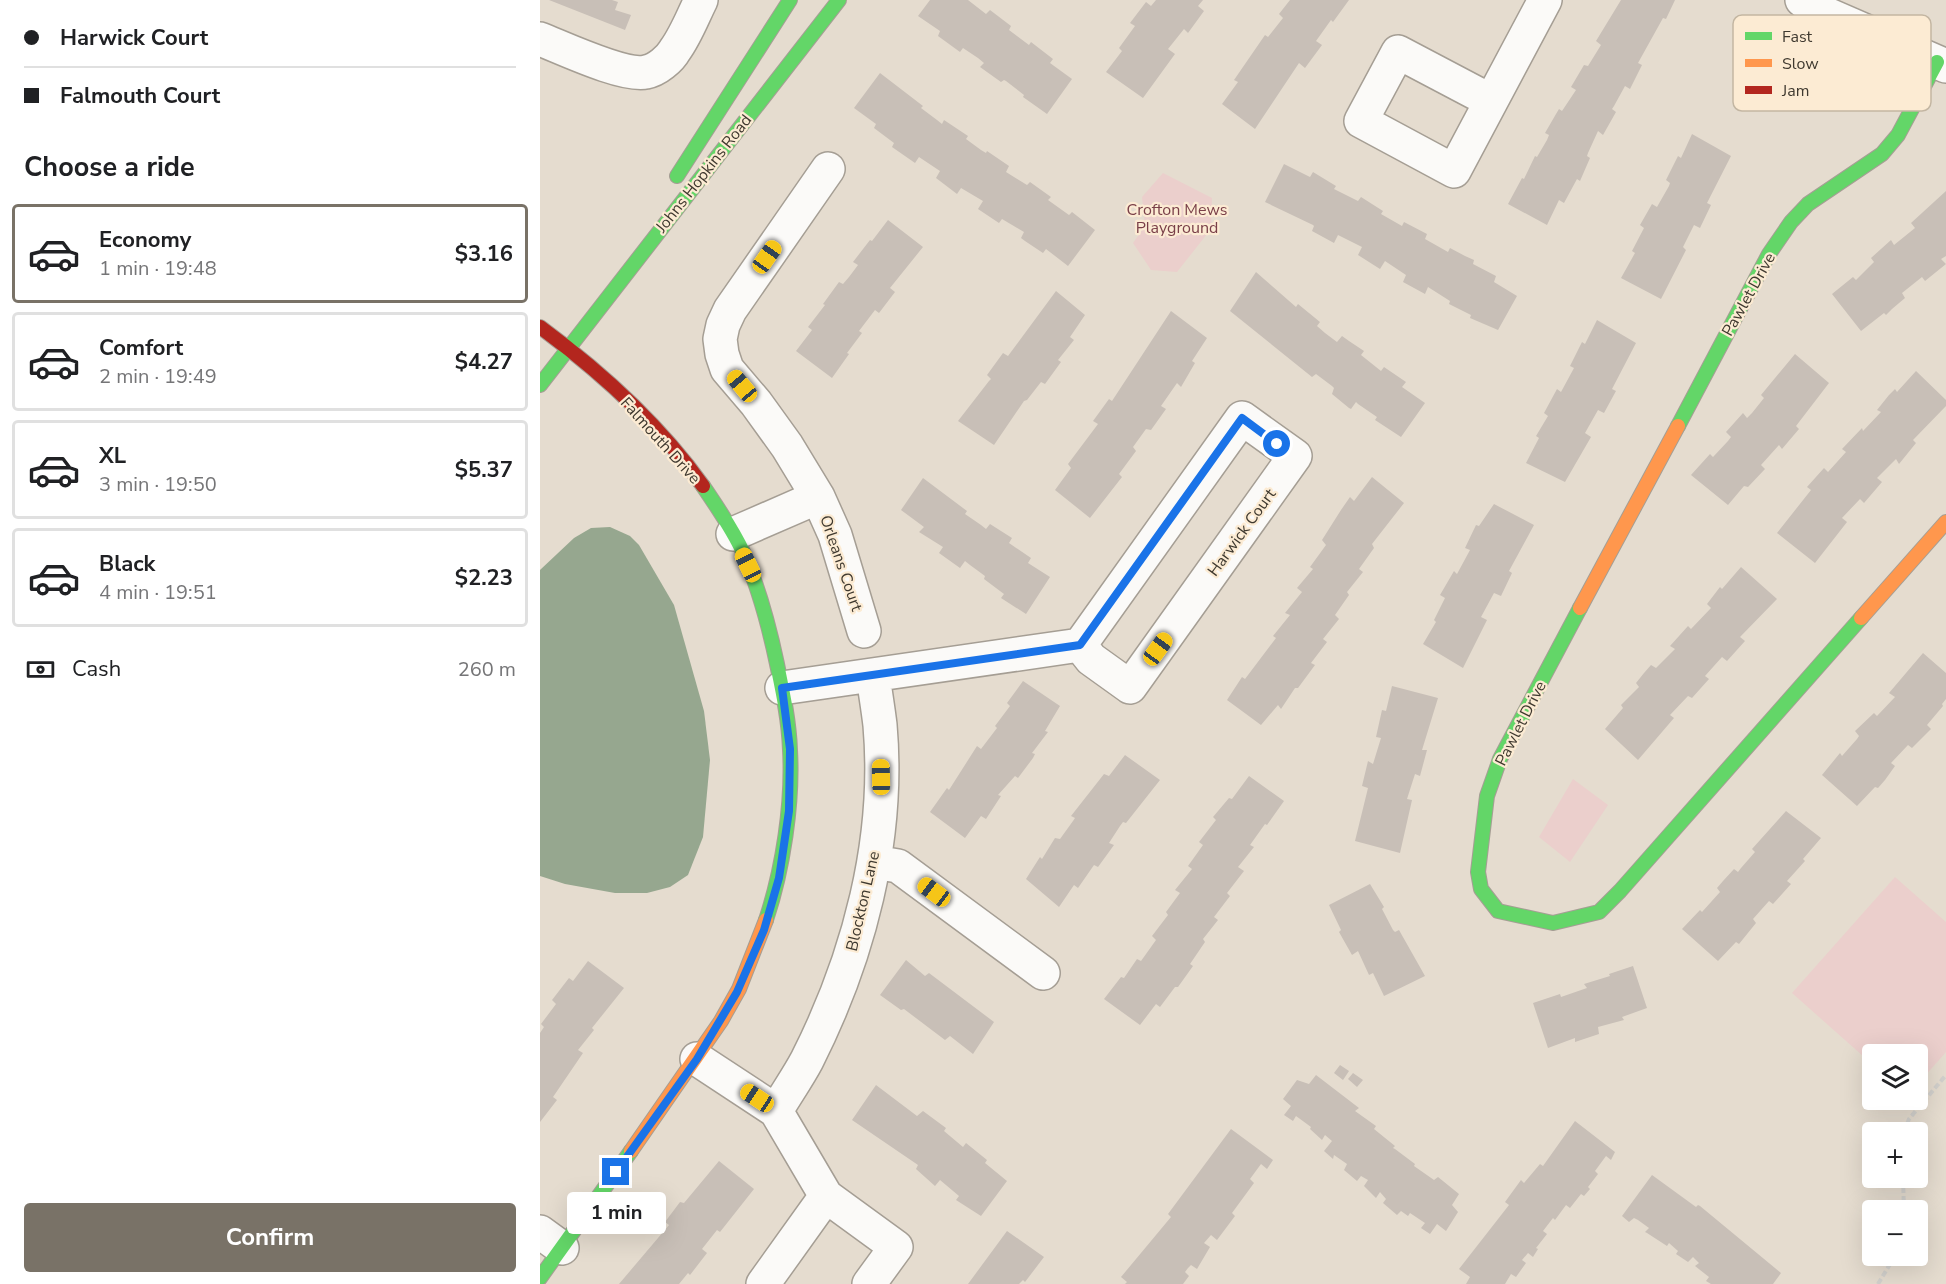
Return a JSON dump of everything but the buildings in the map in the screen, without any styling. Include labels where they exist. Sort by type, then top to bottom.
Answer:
[{"type":"street","points":[[540,39],[613,67],[632,72],[646,72],[660,66],[675,51],[701,0]]},
{"type":"street","name":"Johns Hopkins Road","points":[[669,188],[790,0]]},
{"type":"street","name":"Johns Hopkins Road","points":[[540,385],[839,0]]},
{"type":"street","points":[[1491,101],[1545,0]]},
{"type":"street","points":[[1802,0],[1829,15]]},
{"type":"street","name":"Pawlet Drive","points":[[1931,81],[1941,64]]},
{"type":"street","name":"Pawlet Drive","points":[[1913,111],[1887,148],[1858,172],[1808,204],[1791,222],[1769,254],[1500,759],[1487,796],[1478,872],[1480,889],[1497,911],[1553,923],[1599,912],[1946,522]]},
{"type":"street","name":"Orleans Court","points":[[828,169],[730,310],[720,339],[722,354],[728,369],[787,446],[818,497],[835,535],[864,631]]},
{"type":"street","name":"Johns Hopkins Road","points":[[568,347],[644,228]]},
{"type":"street","name":"Falmouth Drive","points":[[540,327],[568,347],[641,412],[678,454],[709,495],[733,534],[756,581],[771,632],[782,688],[790,749],[789,811],[779,878],[764,930],[737,992],[697,1059],[551,1240],[540,1278]]},
{"type":"street","name":"Harwick Court","points":[[1242,418],[1295,456],[1130,687],[1091,659],[1080,645],[1242,418]]},
{"type":"street","name":"Orleans Court","points":[[733,534],[818,497]]},
{"type":"street","points":[[782,688],[1080,645]]},
{"type":"street","name":"Blockton Lane","points":[[776,1111],[806,1060],[833,1003],[855,938],[873,862],[881,777],[880,725],[873,675]]},
{"type":"street","points":[[873,862],[898,866],[1042,973]]},
{"type":"street","points":[[697,1059],[776,1111],[826,1196],[896,1247],[869,1284]]},
{"type":"street","points":[[763,1284],[826,1196]]},
{"type":"path","points":[[1908,1122],[1946,1075]]},
{"type":"path","points":[[1878,1284],[1889,1266]]},
{"type":"green space","name":"Crofton Mews Playground","points":[[1163,173],[1212,198],[1211,229],[1177,272],[1151,270],[1133,243],[1145,226],[1142,197]]},
{"type":"green space","points":[[1573,779],[1608,805],[1570,862],[1539,837]]},
{"type":"green space","points":[[1895,877],[1946,922],[1946,1052],[1928,1072],[1928,1044],[1862,1044],[1862,1055],[1792,993]]},
{"type":"shaded area","points":[[610,527],[630,536],[639,545],[674,605],[704,711],[710,760],[703,837],[688,875],[670,887],[647,893],[615,893],[565,884],[540,876],[540,570],[574,538],[591,528]]},
{"type":"traffic: fast","points":[[677,176],[790,0]]},
{"type":"traffic: fast","points":[[540,385],[839,0]]},
{"type":"traffic: fast","points":[[1931,73],[1937,62]]},
{"type":"traffic: fast","points":[[1678,426],[1769,254],[1791,222],[1808,204],[1882,154],[1898,135],[1911,111]]},
{"type":"traffic: fast","points":[[703,486],[734,535],[754,579],[771,636],[787,718],[791,770],[786,836],[766,920]]},
{"type":"traffic: fast","points":[[1580,608],[1500,759],[1487,796],[1478,872],[1481,889],[1498,911],[1553,923],[1599,912],[1861,618]]},
{"type":"traffic: fast","points":[[540,1278],[631,1151]]},
{"type":"traffic: slow","points":[[1580,608],[1678,426]]},
{"type":"traffic: slow","points":[[1861,618],[1946,522]]},
{"type":"traffic: slow","points":[[631,1151],[721,1021],[739,989],[766,920]]},
{"type":"traffic: jam","points":[[540,327],[607,380],[628,400],[667,441],[703,486]]},
{"type":"route","points":[[616,1172],[697,1059],[737,992],[764,930],[779,878],[789,811],[790,749],[782,688],[1080,645],[1242,418],[1277,444]]}]
